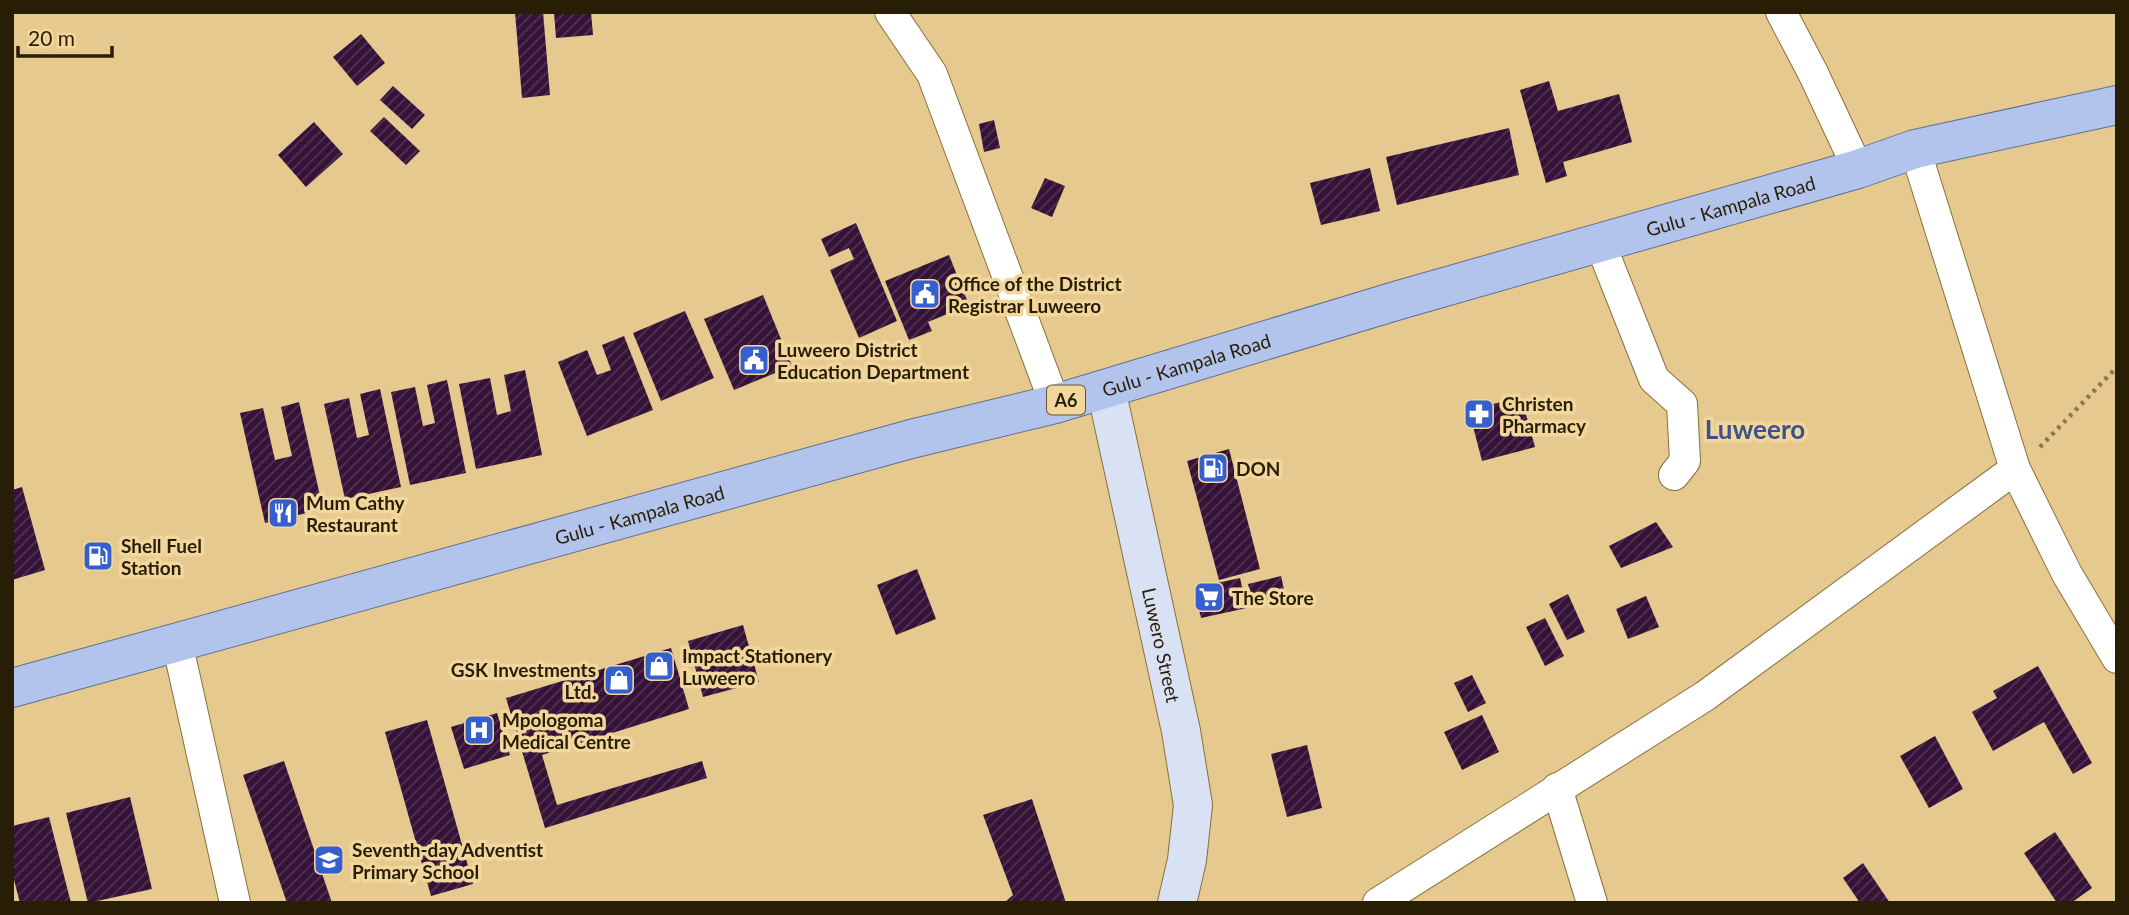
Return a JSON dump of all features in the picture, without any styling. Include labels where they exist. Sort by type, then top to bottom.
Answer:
[{"type":"main road","name":"Gulu - Kampala Road","points":[[12,688],[911,439],[1055,404],[1858,169],[1915,149],[2117,105]]},
{"type":"main road","name":"Luwero Street","points":[[1106,389],[1181,731],[1193,805],[1187,860],[1177,903]]},
{"type":"street","points":[[890,12],[932,74],[1055,404]]},
{"type":"street","points":[[1781,12],[1858,169]]},
{"type":"street","points":[[1915,149],[2015,469],[2067,574],[2117,658]]},
{"type":"street","points":[[1600,243],[1654,379],[1682,404],[1685,461],[1674,475]]},
{"type":"street","points":[[1378,903],[1705,696],[2015,469]]},
{"type":"street","points":[[177,642],[235,903]]},
{"type":"street","points":[[1557,788],[1592,903]]},
{"type":"path","points":[[2015,469],[2060,429],[2117,367]]},
{"type":"building","points":[[515,12],[543,12],[550,95],[522,98]]},
{"type":"building","points":[[554,12],[591,12],[593,35],[556,38]]},
{"type":"building","points":[[361,34],[385,63],[357,86],[333,57]]},
{"type":"building","points":[[1549,81],[1558,111],[1619,94],[1632,142],[1563,162],[1567,176],[1546,183],[1520,90]]},
{"type":"building","points":[[393,86],[425,115],[412,129],[380,100]]},
{"type":"building","points":[[384,117],[420,151],[406,165],[370,131]]},
{"type":"building","points":[[994,120],[1000,148],[984,152],[979,124]]},
{"type":"building","points":[[314,122],[343,154],[306,187],[278,155]]},
{"type":"building","points":[[1509,128],[1519,175],[1397,205],[1386,157]]},
{"type":"building","points":[[1370,168],[1380,211],[1321,225],[1310,183]]},
{"type":"building","points":[[1045,178],[1065,186],[1052,217],[1031,208]]},
{"type":"building","points":[[856,223],[897,321],[859,338],[830,270],[854,259],[849,248],[829,257],[821,239]]},
{"type":"building","points":[[949,255],[969,305],[928,322],[932,331],[909,340],[885,281]]},
{"type":"building","points":[[763,295],[792,366],[734,390],[704,319]]},
{"type":"building","points":[[685,311],[714,378],[661,401],[633,333]]},
{"type":"building","points":[[624,336],[653,410],[587,436],[558,362],[587,350],[597,375],[611,370],[602,345]]},
{"type":"building","points":[[525,370],[542,455],[476,469],[459,384],[490,378],[497,415],[511,411],[504,375]]},
{"type":"building","points":[[447,380],[466,473],[410,485],[391,392],[415,387],[423,426],[435,423],[427,385]]},
{"type":"building","points":[[380,389],[401,487],[345,499],[324,404],[349,398],[357,438],[369,435],[360,394]]},
{"type":"building","points":[[1521,396],[1535,447],[1482,461],[1469,411]]},
{"type":"building","points":[[299,402],[323,509],[265,523],[240,413],[263,408],[275,460],[292,456],[281,407]]},
{"type":"building","points":[[1229,449],[1260,569],[1219,580],[1187,461]]},
{"type":"building","points":[[22,487],[45,570],[12,580],[12,490]]},
{"type":"building","points":[[1656,522],[1673,547],[1621,568],[1609,546]]},
{"type":"building","points":[[917,569],[936,619],[896,635],[877,585]]},
{"type":"building","points":[[1281,576],[1286,598],[1254,606],[1248,584]]},
{"type":"building","points":[[1240,578],[1247,608],[1201,618],[1194,588]]},
{"type":"building","points":[[1568,594],[1585,632],[1567,640],[1549,604]]},
{"type":"building","points":[[1646,596],[1659,627],[1628,639],[1616,609]]},
{"type":"building","points":[[1545,618],[1564,656],[1545,666],[1526,627]]},
{"type":"building","points":[[743,625],[759,682],[703,697],[688,641]]},
{"type":"building","points":[[671,648],[689,709],[542,755],[557,805],[702,761],[707,778],[545,828],[506,698]]},
{"type":"building","points":[[2038,666],[2092,763],[2073,774],[2044,722],[1993,751],[1972,712],[1997,698],[1993,691]]},
{"type":"building","points":[[1472,675],[1486,703],[1468,712],[1454,683]]},
{"type":"building","points":[[497,713],[510,755],[464,769],[451,727]]},
{"type":"building","points":[[1482,715],[1499,752],[1462,770],[1444,732]]},
{"type":"building","points":[[427,720],[473,884],[431,896],[385,732]]},
{"type":"building","points":[[1935,736],[1963,789],[1929,808],[1900,756]]},
{"type":"building","points":[[1307,745],[1322,808],[1287,817],[1271,754]]},
{"type":"building","points":[[284,761],[332,903],[287,903],[243,775]]},
{"type":"building","points":[[130,797],[152,889],[88,903],[66,813]]},
{"type":"building","points":[[1032,799],[1066,903],[1004,903],[1013,895],[983,815]]},
{"type":"building","points":[[49,817],[71,903],[20,903],[12,872],[12,826]]},
{"type":"building","points":[[2055,832],[2092,888],[2071,903],[2057,903],[2024,853]]},
{"type":"building","points":[[1863,863],[1890,903],[1860,903],[1843,878]]},
{"type":"place","name":"Office of the District Registrar Luweero","points":[[925,294]]},
{"type":"place","name":"Luweero District Education Department","points":[[754,360]]},
{"type":"place","name":"Christen Pharmacy","points":[[1479,414]]},
{"type":"place","name":"DON","points":[[1213,468]]},
{"type":"place","name":"Mum Cathy Restaurant","points":[[283,513]]},
{"type":"place","name":"Shell Fuel Station","points":[[98,556]]},
{"type":"place","name":"The Store","points":[[1209,597]]},
{"type":"place","name":"Impact Stationery Luweero","points":[[659,666]]},
{"type":"place","name":"GSK Investments Ltd.","points":[[619,680]]},
{"type":"place","name":"Mpologoma Medical Centre","points":[[479,730]]},
{"type":"place","name":"Seventh-day Adventist Primary School","points":[[329,860]]},
{"type":"district","name":"Luweero","points":[[1755,429]]}]
